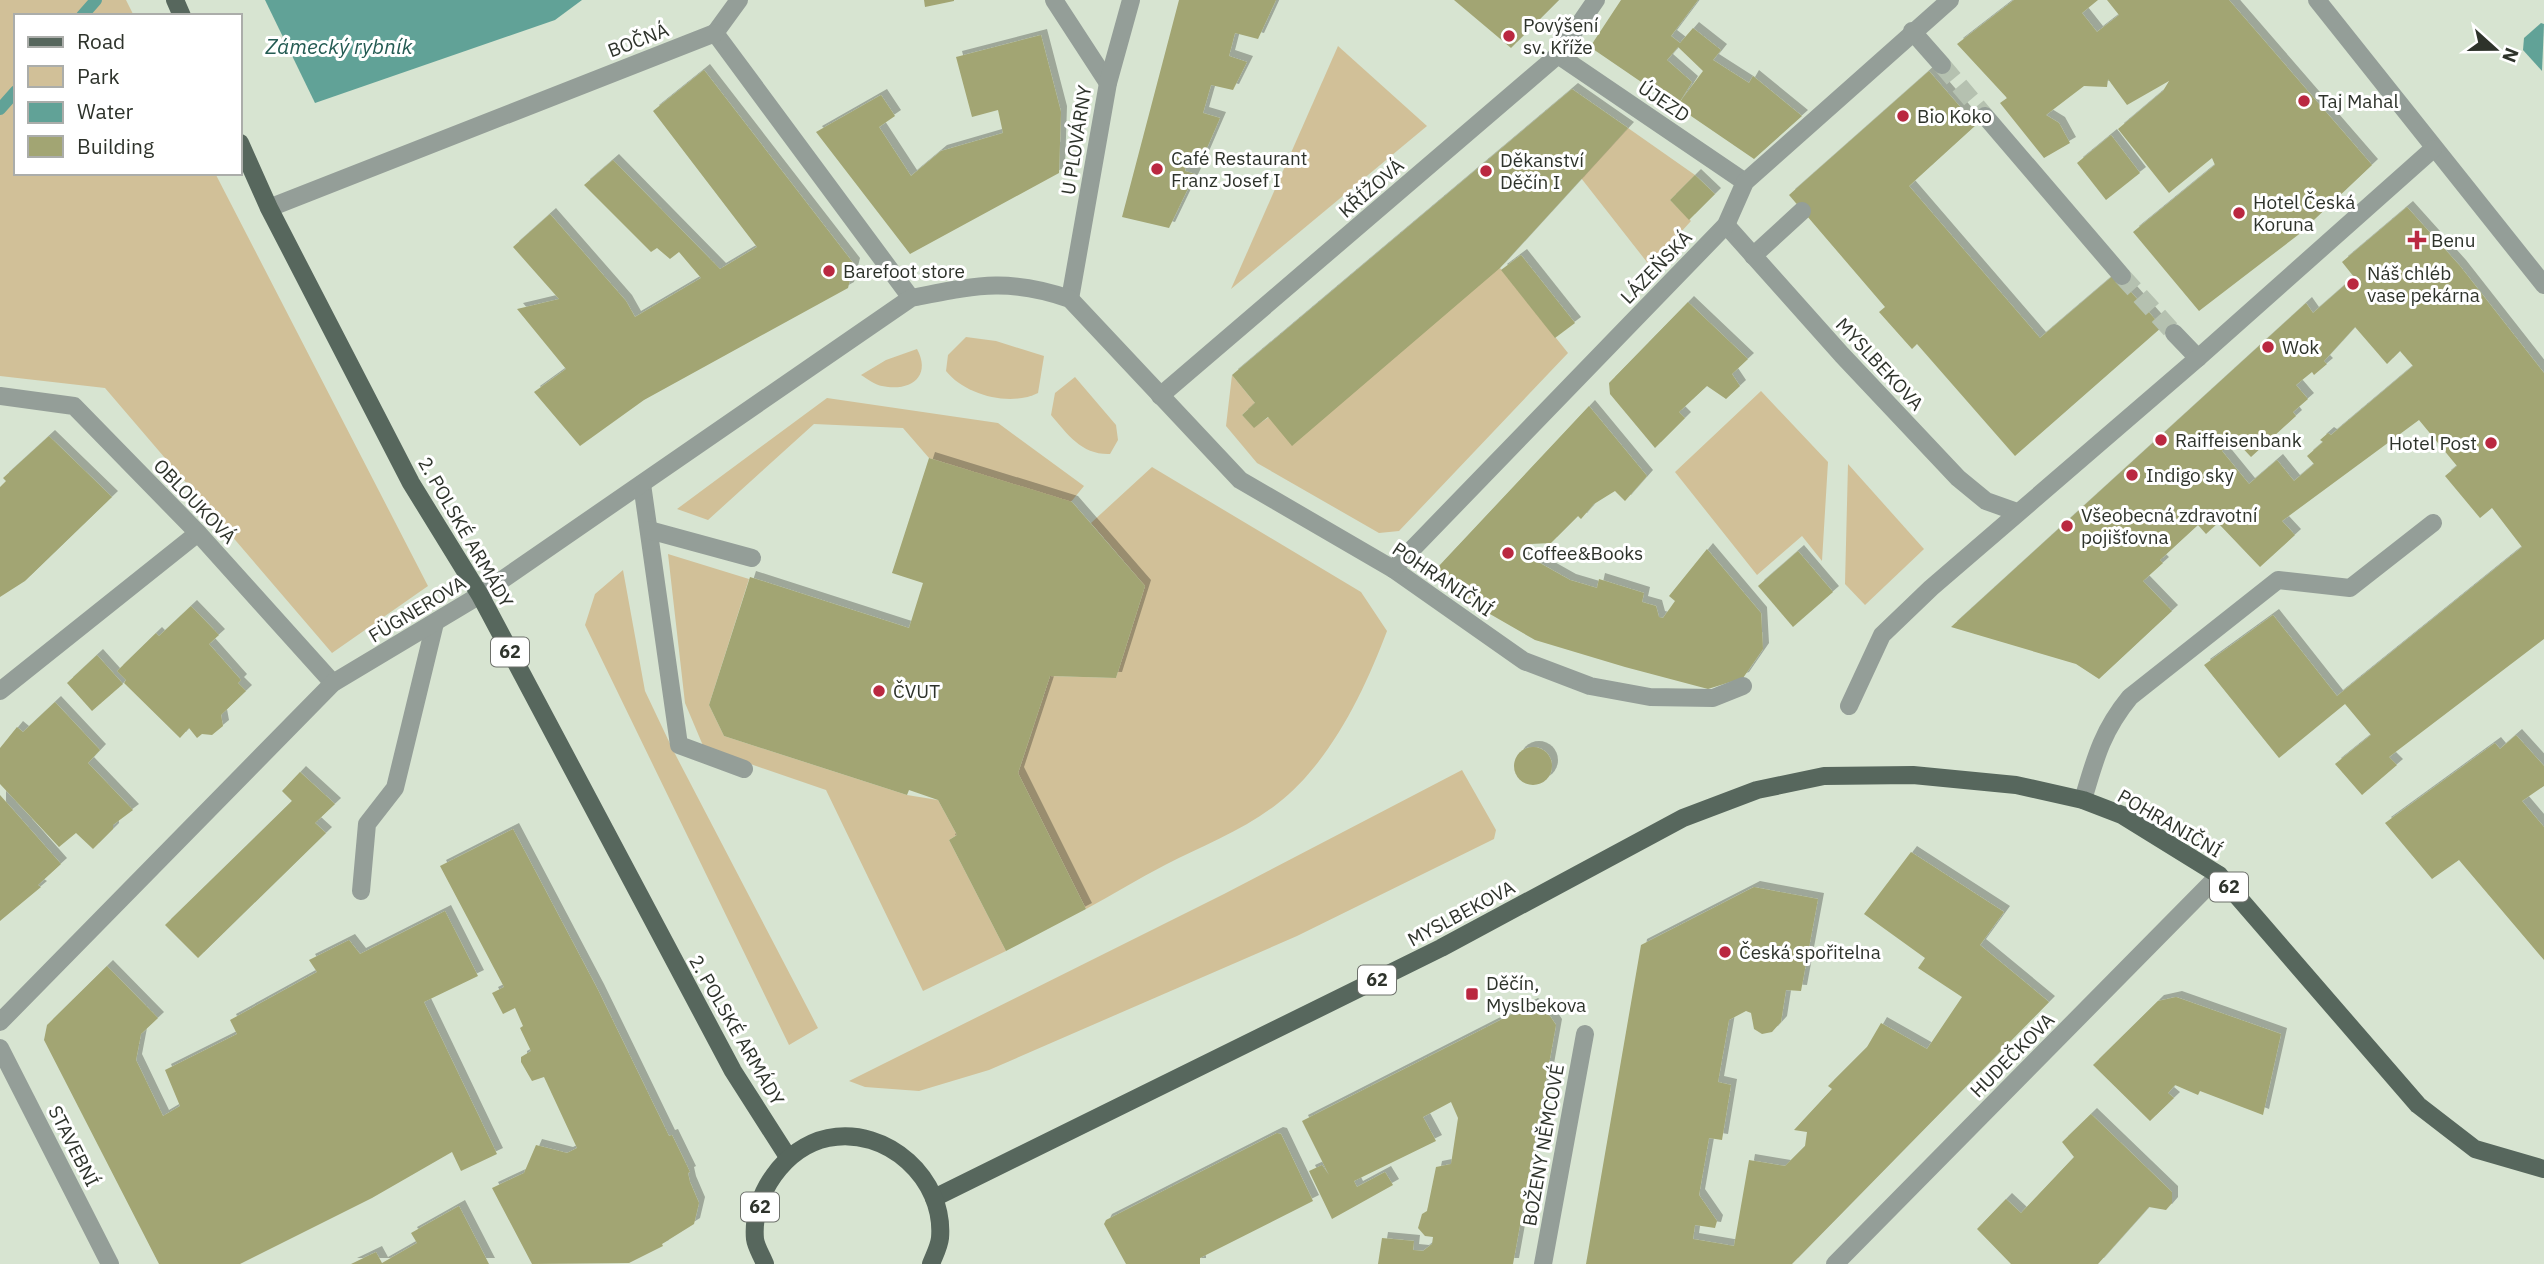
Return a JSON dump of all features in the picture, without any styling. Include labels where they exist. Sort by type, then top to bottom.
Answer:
[{"type":"main road","name":"2. POLSKÉ ARMÁDY","points":[[242,147],[269,208],[411,483],[480,596],[733,1071],[788,1157]]},
{"type":"main road","name":"POHRANIČNÍ","points":[[1824,776],[1913,775],[2016,785],[2083,800],[2122,814],[2219,876],[2418,1105],[2475,1149],[2544,1169]]},
{"type":"main road","name":"MYSLBEKOVA","points":[[934,1198],[1441,948],[1683,818],[1757,790],[1824,776]]},
{"type":"main road","name":"62","points":[[765,1264],[755,1239],[762,1194],[788,1157],[828,1138],[873,1139],[911,1161],[934,1198],[940,1239],[931,1264]]},
{"type":"street","points":[[739,0],[715,33],[911,298],[987,283],[1035,287],[1070,299]]},
{"type":"street","name":"U PLOVÁRNY","points":[[1054,0],[1108,83],[1070,299]]},
{"type":"street","points":[[1108,83],[1131,0]]},
{"type":"street","name":"KŘÍŽOVÁ","points":[[1160,396],[1558,55],[1596,0]]},
{"type":"street","name":"LÁZEŇSKÁ","points":[[1394,569],[1726,225],[1745,182],[1950,0]]},
{"type":"street","points":[[2317,0],[2544,285]]},
{"type":"street","points":[[1912,31],[1942,65]]},
{"type":"street","name":"BOČNÁ","points":[[269,208],[715,33]]},
{"type":"street","name":"ÚJEZD","points":[[1558,55],[1745,182]]},
{"type":"street","points":[[1985,116],[2122,276]]},
{"type":"street","points":[[1849,706],[1882,635],[2017,512],[2027,507],[2198,358],[2433,149]]},
{"type":"street","points":[[1753,256],[1802,211]]},
{"type":"street","name":"MYSLBEKOVA","points":[[1726,225],[1958,478],[1986,501],[2017,512]]},
{"type":"street","name":"FÜGNEROVA","points":[[0,1022],[333,683],[480,596],[911,298]]},
{"type":"street","name":"POHRANIČNÍ","points":[[1070,299],[1135,365],[1160,396],[1240,480],[1394,569],[1524,661],[1590,686],[1650,697],[1713,698],[1743,686]]},
{"type":"street","points":[[2174,333],[2198,358]]},
{"type":"street","name":"OBLOUKOVÁ","points":[[0,396],[74,406],[198,533],[333,683]]},
{"type":"street","points":[[642,484],[679,745],[744,769]]},
{"type":"street","points":[[2083,800],[2100,741],[2111,720],[2130,698],[2278,580],[2350,588],[2432,523]]},
{"type":"street","points":[[649,530],[752,558]]},
{"type":"street","points":[[0,691],[198,533]]},
{"type":"street","points":[[362,891],[367,824],[395,788],[435,623]]},
{"type":"street","name":"HUDEČKOVA","points":[[1835,1264],[2219,876]]},
{"type":"street","name":"BOŽENY NĚMCOVÉ","points":[[1543,1264],[1585,1034]]},
{"type":"street","name":"STAVEBNÍ","points":[[0,1048],[110,1264]]},
{"type":"green space","points":[[0,0],[126,0],[133,14],[14,14],[14,175],[216,175],[428,586],[332,653],[105,388],[0,376]]},
{"type":"green space","points":[[1338,46],[1427,126],[1231,289]]},
{"type":"green space","points":[[1628,128],[1695,175],[1670,200],[1691,221],[1650,266],[1581,178]]},
{"type":"green space","points":[[1500,268],[1568,353],[1399,531],[1379,533],[1257,463],[1226,426],[1232,375],[1255,403],[1242,415],[1254,427]]},
{"type":"green space","points":[[966,337],[996,341],[1044,356],[1038,393],[1027,397],[1002,399],[964,387],[946,371],[948,355]]},
{"type":"green space","points":[[917,349],[922,367],[920,375],[909,384],[901,387],[882,386],[861,375],[886,360]]},
{"type":"green space","points":[[1075,377],[1116,425],[1118,440],[1110,454],[1091,451],[1076,442],[1051,415],[1055,393]]},
{"type":"green space","points":[[1761,391],[1828,462],[1822,561],[1802,536],[1757,575],[1675,472]]},
{"type":"green space","points":[[827,398],[998,423],[1084,486],[1070,503],[929,458],[903,428],[814,424],[708,520],[677,509]]},
{"type":"green space","points":[[1848,464],[1924,549],[1865,605],[1845,584]]},
{"type":"green space","points":[[1152,467],[1361,592],[1387,631],[1368,678],[1343,725],[1329,747],[1296,787],[1251,822],[1086,909],[1018,773],[1050,676],[1116,678],[1145,586],[1091,523]]},
{"type":"green space","points":[[668,554],[749,579],[709,705],[724,736],[907,795],[938,800],[957,835],[949,840],[1006,951],[923,991],[826,790],[704,748],[685,703]]},
{"type":"green space","points":[[623,570],[645,691],[818,1028],[789,1045],[585,625],[595,594]]},
{"type":"green space","points":[[1462,770],[1496,830],[1494,839],[1297,936],[989,1070],[919,1091],[865,1087],[849,1081],[1224,894]]},
{"type":"water","name":"Zámecký rybník","points":[[265,0],[582,0],[555,20],[315,103]]},
{"type":"water","points":[[2541,23],[2544,24],[2542,71],[2523,50],[2524,38]]},
{"type":"building","points":[[924,0],[954,0],[954,1],[925,7]]},
{"type":"building","points":[[1179,0],[1276,0],[1258,39],[1235,33],[1229,56],[1247,62],[1233,90],[1211,85],[1203,113],[1220,118],[1200,164],[1187,160],[1185,171],[1195,174],[1169,228],[1122,217]]},
{"type":"building","name":"Povýšení sv. Kříže","points":[[1454,0],[1559,0],[1511,48]]},
{"type":"building","points":[[1621,0],[1698,0],[1671,36],[1680,43],[1693,28],[1721,50],[1713,60],[1749,83],[1753,76],[1802,116],[1754,159],[1590,47]],"holes":[[[1678,47],[1703,71],[1679,103],[1692,82],[1667,60]]]},
{"type":"building","points":[[2014,0],[2098,0],[2082,13],[2097,32],[2119,15],[2107,0],[2229,0],[2372,165],[2298,235],[2199,311],[2133,232],[2215,165],[2212,158],[2169,193],[2118,129],[2163,91],[2169,81],[2127,105],[2108,79],[2107,87],[2084,86],[2046,115],[2059,123],[2070,143],[2044,158],[2000,103],[2007,98],[1957,44]]},
{"type":"building","points":[[1041,35],[1061,112],[1059,173],[910,254],[816,132],[881,95],[895,116],[879,127],[911,176],[941,151],[1003,133],[998,110],[972,117],[956,57]]},
{"type":"building","points":[[704,70],[854,264],[848,288],[644,400],[580,446],[534,392],[566,369],[517,309],[559,299],[513,247],[550,214],[626,301],[635,317],[701,278],[679,252],[670,259],[657,248],[651,252],[584,185],[613,160],[720,269],[757,247],[653,111]]},
{"type":"building","points":[[1929,71],[1976,125],[1909,186],[2040,338],[2115,274],[2162,327],[2015,456],[1917,344],[1912,349],[1879,312],[1885,307],[1789,195]]},
{"type":"building","points":[[1572,89],[1628,128],[1500,268],[1292,446],[1268,417],[1254,428],[1242,415],[1255,403],[1232,375]]},
{"type":"building","points":[[2111,135],[2140,173],[2106,200],[2077,163]]},
{"type":"building","points":[[1695,175],[1715,194],[1689,220],[1670,200]]},
{"type":"building","points":[[2407,207],[2460,266],[2544,373],[2544,639],[2389,757],[2397,765],[2362,795],[2335,764],[2371,735],[2345,704],[2279,758],[2204,665],[2273,615],[2337,696],[2522,547],[2492,508],[2480,518],[2445,476],[2457,466],[2419,420],[2282,521],[2295,535],[2260,567],[2218,523],[2206,534],[2198,525],[2160,560],[2163,563],[2143,581],[2172,611],[2099,679],[2076,664],[1951,627],[2306,303],[2313,313],[2354,277],[2342,262]],"holes":[[[2355,327],[2387,364],[2400,351],[2413,366],[2331,435],[2328,433],[2320,440],[2323,442],[2307,456],[2314,464],[2294,481],[2277,460],[2249,484],[2222,451],[2235,440],[2251,457],[2296,416],[2293,412],[2308,399],[2296,385],[2327,364],[2324,361]]]},
{"type":"building","points":[[1521,255],[1575,323],[1555,338],[1501,270]]},
{"type":"building","points":[[1688,302],[1748,359],[1732,374],[1740,386],[1726,399],[1707,386],[1679,412],[1685,418],[1655,448],[1610,394],[1609,383]]},
{"type":"building","points":[[1589,406],[1647,476],[1625,501],[1615,491],[1594,504],[1581,519],[1578,516],[1551,543],[1531,544],[1522,553],[1570,580],[1597,588],[1599,579],[1644,593],[1642,602],[1656,606],[1659,617],[1663,618],[1675,601],[1669,596],[1707,549],[1761,613],[1763,649],[1743,678],[1708,689],[1535,640],[1443,587],[1438,567]]},
{"type":"building","points":[[49,436],[112,497],[25,581],[0,597],[0,487],[6,481],[3,478]]},
{"type":"building","name":"ČVUT","points":[[929,458],[1072,502],[1145,586],[1116,678],[1050,676],[1018,773],[1086,909],[1006,951],[949,840],[957,835],[938,800],[909,790],[907,795],[724,736],[709,705],[750,577],[909,628],[923,583],[892,573]]},
{"type":"building","points":[[1798,551],[1833,592],[1793,627],[1758,586]]},
{"type":"building","points":[[191,606],[219,635],[209,644],[241,680],[238,683],[246,691],[221,715],[223,726],[212,735],[202,734],[197,738],[189,728],[180,738],[124,683],[126,680],[117,671],[156,633],[159,636]]},
{"type":"building","points":[[97,655],[123,684],[92,711],[67,683]]},
{"type":"building","points":[[55,702],[100,750],[88,763],[133,810],[113,825],[113,829],[93,849],[76,833],[59,847],[0,784],[0,748],[17,727],[23,732]]},
{"type":"building","points":[[2516,735],[2544,766],[2544,786],[2522,801],[2544,827],[2544,960],[2459,860],[2432,879],[2385,823],[2495,743],[2500,749]]},
{"type":"building","points":[[1533,747],[1547,752],[1552,766],[1547,780],[1533,785],[1519,780],[1514,766],[1519,752]]},
{"type":"building","points":[[300,772],[335,804],[315,823],[326,833],[198,958],[165,925],[292,801],[282,791]]},
{"type":"building","points":[[0,795],[61,864],[38,885],[41,887],[0,921]]},
{"type":"building","points":[[513,829],[598,990],[669,1136],[672,1135],[690,1172],[690,1182],[699,1203],[694,1224],[662,1244],[663,1246],[629,1263],[532,1264],[492,1188],[524,1173],[536,1145],[567,1153],[577,1148],[544,1077],[532,1081],[521,1062],[521,1057],[531,1051],[520,1028],[523,1026],[515,1008],[503,1014],[492,993],[504,987],[440,866]]},
{"type":"building","points":[[1911,852],[2004,912],[1980,945],[2049,1002],[1792,1264],[1586,1264],[1641,945],[1754,887],[1818,899],[1801,991],[1786,990],[1781,1022],[1772,1032],[1762,1034],[1754,1029],[1751,1013],[1746,1011],[1729,1020],[1718,1082],[1731,1085],[1722,1140],[1709,1138],[1699,1195],[1717,1221],[1715,1228],[1695,1225],[1693,1239],[1734,1246],[1749,1160],[1785,1166],[1805,1146],[1807,1132],[1794,1130],[1832,1089],[1828,1086],[1867,1047],[1881,1023],[1927,1049],[1962,997],[1918,968],[1925,958],[1864,914]]},
{"type":"building","points":[[445,911],[478,976],[424,1002],[497,1154],[461,1171],[452,1152],[372,1198],[240,1264],[159,1264],[44,1040],[47,1025],[107,966],[158,1018],[141,1034],[136,1060],[163,1116],[180,1106],[165,1070],[237,1034],[230,1020],[317,972],[309,960],[349,940],[360,954]]},
{"type":"building","points":[[2176,997],[2281,1034],[2263,1115],[2200,1091],[2198,1095],[2175,1085],[2168,1093],[2174,1098],[2150,1121],[2093,1065],[2158,1001]]},
{"type":"building","points":[[1532,1004],[1550,1016],[1556,1025],[1513,1264],[1378,1264],[1382,1238],[1414,1241],[1413,1250],[1423,1251],[1432,1244],[1433,1237],[1425,1236],[1418,1228],[1422,1214],[1427,1211],[1436,1167],[1451,1164],[1458,1118],[1451,1102],[1423,1117],[1436,1141],[1354,1181],[1357,1187],[1385,1172],[1393,1185],[1332,1219],[1309,1171],[1322,1165],[1329,1175],[1302,1121]]},
{"type":"building","points":[[2091,1114],[2172,1192],[2172,1203],[2166,1210],[2149,1207],[2098,1264],[2011,1264],[1977,1229],[2006,1199],[2021,1213],[2074,1157],[2062,1142]]},
{"type":"building","points":[[1277,1133],[1281,1134],[1313,1201],[1200,1258],[1200,1264],[1126,1264],[1104,1224],[1106,1220]]},
{"type":"building","points":[[459,1206],[489,1264],[351,1264],[376,1252],[382,1263],[417,1243],[411,1233]]},
{"type":"waterway","points":[[84,14],[96,0]]},
{"type":"waterway","points":[[0,109],[14,93]]},
{"type":"tunnel","points":[[1942,65],[1985,116]]},
{"type":"tunnel","points":[[2122,276],[2174,333]]},
{"type":"place","name":"Povýšení sv. Kříže","points":[[1509,36]]},
{"type":"place","name":"Taj Mahal","points":[[2304,101]]},
{"type":"place","name":"Bio Koko","points":[[1903,116]]},
{"type":"place","name":"Café Restaurant Franz Josef I","points":[[1157,169]]},
{"type":"place","name":"Děkanství Děčín I","points":[[1486,171]]},
{"type":"place","name":"Hotel Česká Koruna","points":[[2239,213]]},
{"type":"place","name":"Benu","points":[[2417,240]]},
{"type":"place","name":"Barefoot store","points":[[829,271]]},
{"type":"place","name":"Náš chléb vase pekárna","points":[[2353,284]]},
{"type":"place","name":"Wok","points":[[2268,347]]},
{"type":"place","name":"Raiffeisenbank","points":[[2161,440]]},
{"type":"place","name":"Hotel Post","points":[[2491,443]]},
{"type":"place","name":"Indigo sky","points":[[2132,475]]},
{"type":"place","name":"Všeobecná zdravotní pojišťovna","points":[[2067,526]]},
{"type":"place","name":"Coffee&Books","points":[[1508,553]]},
{"type":"place","name":"ČVUT","points":[[879,691]]},
{"type":"place","name":"Česká spořitelna","points":[[1725,952]]},
{"type":"place","name":"Děčín, Myslbekova","points":[[1472,994]]}]
